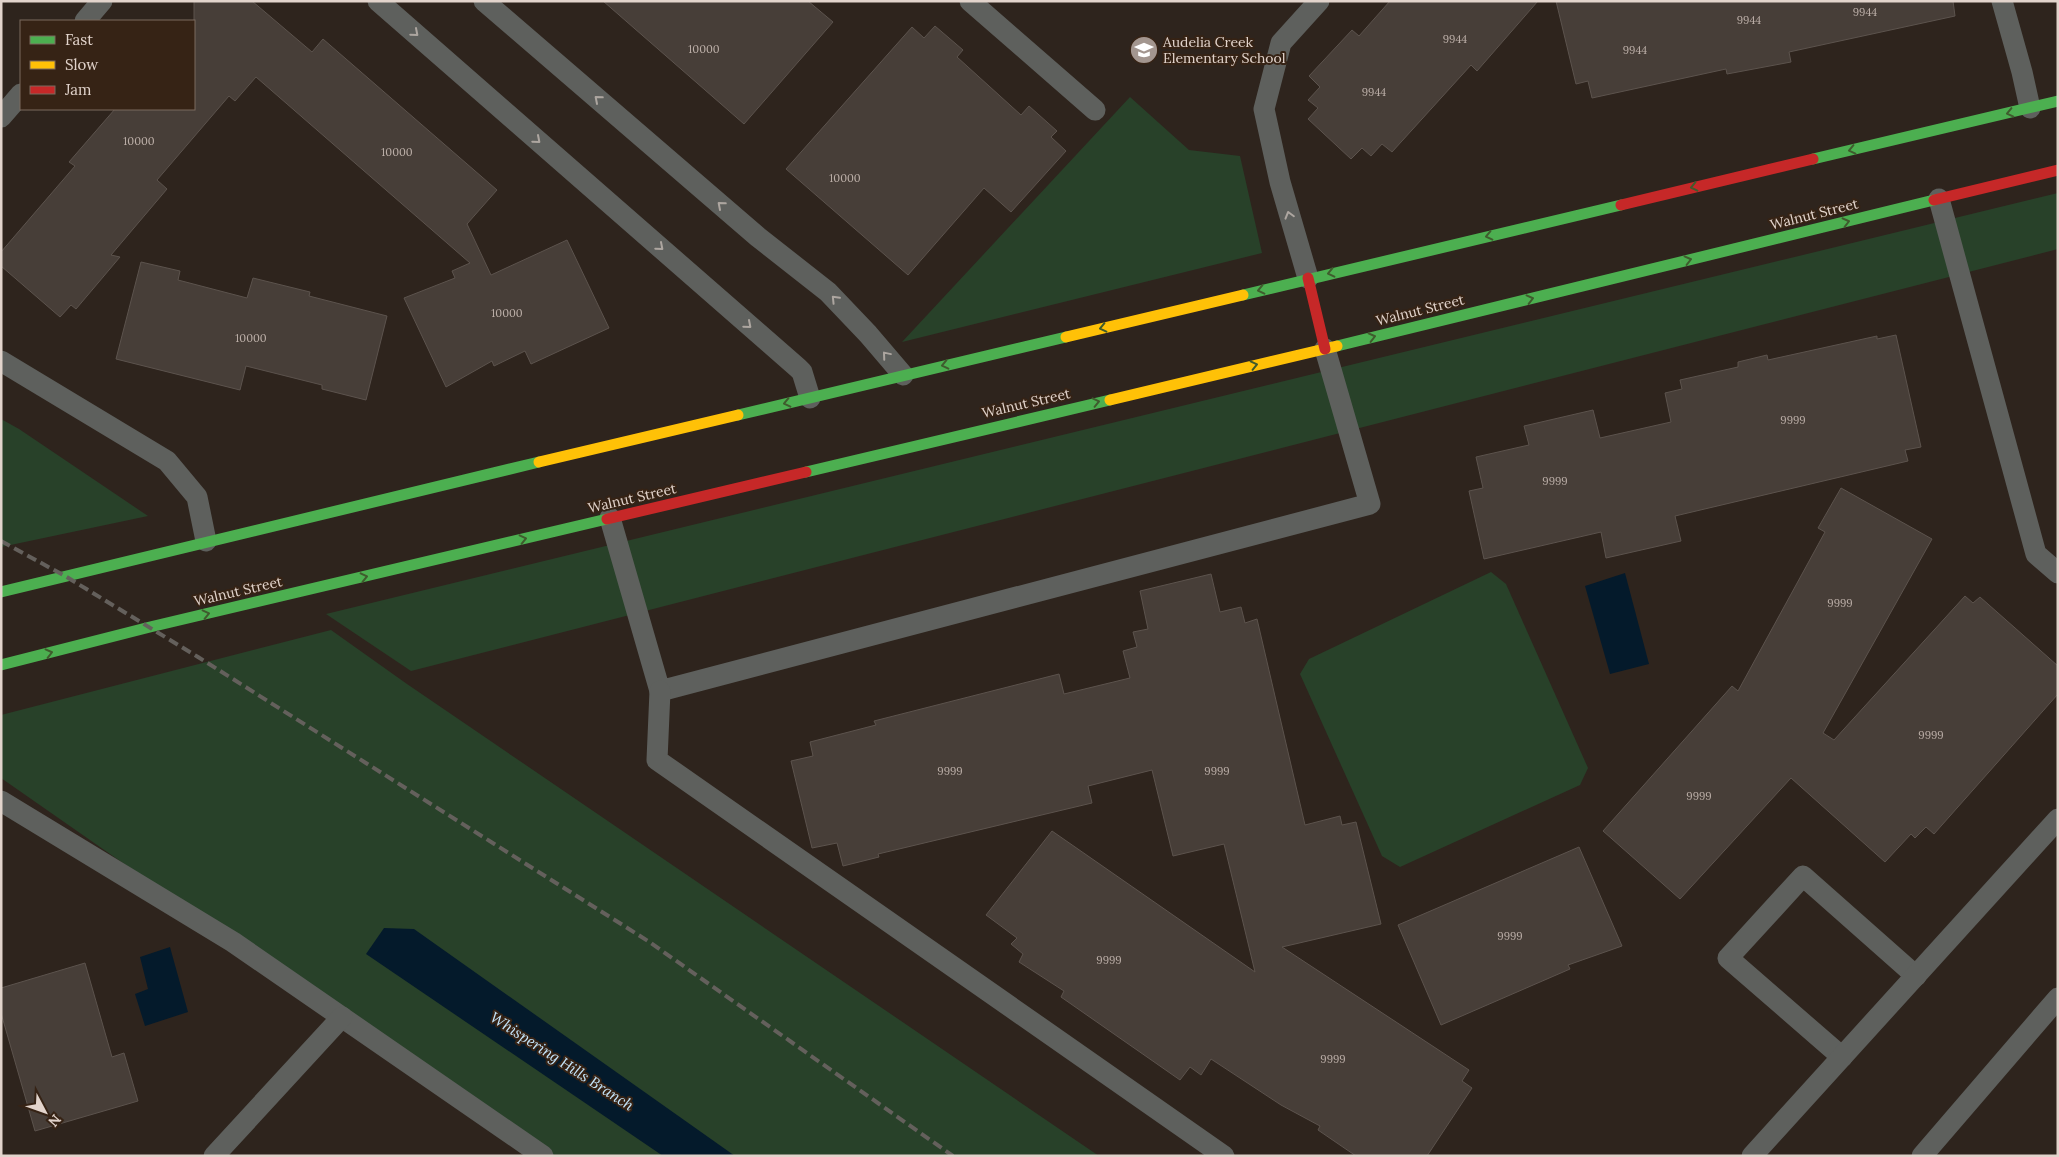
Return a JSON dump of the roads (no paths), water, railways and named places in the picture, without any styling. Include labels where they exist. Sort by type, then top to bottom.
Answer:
[{"type":"main road","points":[[1,592],[206,541],[2058,101]]},
{"type":"main road","name":"Walnut Street","points":[[1,665],[150,627],[1325,349],[2058,170]]},
{"type":"main road","points":[[1308,278],[1325,349]]},
{"type":"lane","points":[[86,20],[102,1]]},
{"type":"lane","points":[[378,1],[798,368],[802,372],[810,398]]},
{"type":"lane","points":[[484,1],[758,237],[828,292],[904,375]]},
{"type":"lane","points":[[970,1],[1095,110]]},
{"type":"lane","points":[[1308,278],[1280,182],[1264,109],[1281,43],[1319,1]]},
{"type":"lane","points":[[2002,1],[2030,108]]},
{"type":"lane","points":[[1,117],[20,95]]},
{"type":"lane","points":[[1939,199],[2036,554],[2058,573]]},
{"type":"lane","points":[[660,691],[1370,504],[1325,349]]},
{"type":"lane","points":[[1,360],[167,461],[197,497],[206,541]]},
{"type":"lane","points":[[610,518],[660,691],[658,760],[1224,1156]]},
{"type":"lane","points":[[1,801],[233,942],[543,1156]]},
{"type":"lane","points":[[1752,1156],[2058,820]]},
{"type":"lane","points":[[1842,1057],[1728,958],[1803,876],[1916,976]]},
{"type":"lane","points":[[1922,1156],[2058,998]]},
{"type":"lane","points":[[214,1156],[342,1017]]},
{"type":"water","points":[[1625,573],[1649,664],[1610,674],[1585,586]]},
{"type":"water","name":"Whispering Hills Branch","points":[[384,928],[414,929],[735,1156],[663,1156],[366,954]]},
{"type":"water","points":[[170,947],[188,1012],[145,1026],[135,994],[148,989],[140,957]]},
{"type":"railway","points":[[1,541],[65,576],[198,657],[648,941],[953,1156]]},
{"type":"place","name":"Audelia Creek Elementary School","points":[[1144,50]]}]
